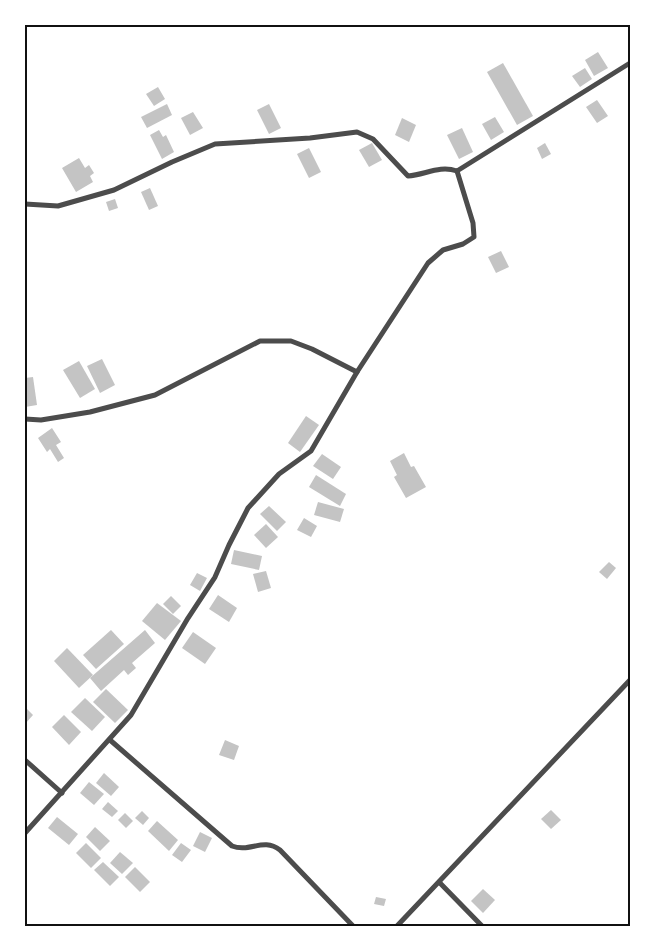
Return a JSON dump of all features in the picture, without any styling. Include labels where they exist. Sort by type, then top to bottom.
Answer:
[{"type":"street","points":[[457,171],[630,63]]},
{"type":"street","points":[[25,204],[58,206],[114,190],[215,144],[310,138],[357,132],[373,139],[408,176],[442,168],[457,171]]},
{"type":"street","points":[[25,833],[131,715],[188,618],[215,577],[248,508],[279,474],[311,451],[357,372],[428,263],[443,250],[463,244],[474,236],[473,224],[457,171]]},
{"type":"street","points":[[25,419],[41,420],[90,412],[155,395],[260,341],[291,341],[327,356],[357,372]]},
{"type":"street","points":[[397,926],[630,680]]},
{"type":"street","points":[[110,740],[232,846],[239,848],[266,844],[274,845],[354,926]]},
{"type":"street","points":[[25,760],[62,793]]},
{"type":"street","points":[[439,882],[482,926]]},
{"type":"building","points":[[598,52],[608,68],[594,76],[585,60]]},
{"type":"building","points":[[503,63],[533,116],[517,125],[487,72]]},
{"type":"building","points":[[585,68],[592,79],[580,87],[572,76]]},
{"type":"building","points":[[158,87],[165,99],[154,106],[146,94]]},
{"type":"building","points":[[597,100],[608,116],[597,123],[586,107]]},
{"type":"building","points":[[167,104],[172,115],[147,128],[141,117]]},
{"type":"building","points":[[269,104],[281,128],[269,134],[257,110]]},
{"type":"building","points":[[193,112],[203,128],[190,135],[181,118]]},
{"type":"building","points":[[495,117],[504,132],[491,140],[482,124]]},
{"type":"building","points":[[402,118],[416,125],[409,142],[395,135]]},
{"type":"building","points":[[462,128],[473,152],[459,159],[447,135]]},
{"type":"building","points":[[159,130],[163,137],[166,135],[174,152],[162,159],[150,135]]},
{"type":"building","points":[[372,143],[382,160],[369,167],[359,150]]},
{"type":"building","points":[[545,143],[551,154],[542,159],[537,148]]},
{"type":"building","points":[[309,148],[321,172],[309,178],[297,154]]},
{"type":"building","points":[[79,158],[85,168],[89,165],[94,173],[90,176],[93,182],[76,192],[62,168]]},
{"type":"building","points":[[150,188],[158,206],[149,210],[141,192]]},
{"type":"building","points":[[115,199],[118,208],[109,211],[106,202]]},
{"type":"building","points":[[501,251],[509,267],[496,273],[488,257]]},
{"type":"building","points":[[102,359],[115,385],[100,393],[87,366]]},
{"type":"building","points":[[79,361],[95,389],[80,398],[63,370]]},
{"type":"building","points":[[33,377],[37,405],[25,407],[25,378]]},
{"type":"building","points":[[306,416],[319,425],[300,452],[288,443]]},
{"type":"building","points":[[52,428],[61,442],[56,445],[64,458],[58,462],[50,449],[47,452],[38,438]]},
{"type":"building","points":[[404,453],[411,467],[414,466],[426,487],[406,498],[394,477],[397,475],[390,461]]},
{"type":"building","points":[[322,454],[341,467],[333,479],[313,466]]},
{"type":"building","points":[[316,475],[346,494],[340,506],[309,487]]},
{"type":"building","points":[[318,502],[344,509],[340,522],[314,515]]},
{"type":"building","points":[[269,506],[286,522],[277,531],[260,514]]},
{"type":"building","points":[[304,518],[317,526],[311,537],[297,530]]},
{"type":"building","points":[[266,524],[278,537],[266,548],[254,535]]},
{"type":"building","points":[[234,550],[262,556],[259,570],[231,564]]},
{"type":"building","points":[[609,562],[616,568],[607,579],[599,572]]},
{"type":"building","points":[[266,571],[271,588],[258,592],[253,574]]},
{"type":"building","points":[[197,573],[207,578],[200,591],[190,585]]},
{"type":"building","points":[[218,595],[237,608],[229,622],[209,609]]},
{"type":"building","points":[[171,596],[181,606],[173,614],[163,604]]},
{"type":"building","points":[[157,603],[181,621],[165,640],[142,621]]},
{"type":"building","points":[[111,630],[124,644],[96,669],[83,655]]},
{"type":"building","points":[[145,630],[155,643],[132,663],[136,668],[128,675],[124,670],[101,691],[90,678]]},
{"type":"building","points":[[193,632],[216,648],[205,664],[182,648]]},
{"type":"building","points":[[67,648],[93,675],[79,688],[54,661]]},
{"type":"building","points":[[106,689],[128,710],[115,723],[93,702]]},
{"type":"building","points":[[85,698],[105,717],[92,731],[71,712]]},
{"type":"building","points":[[25,707],[33,715],[25,724]]},
{"type":"building","points":[[64,715],[81,732],[69,745],[52,727]]},
{"type":"building","points":[[225,740],[239,746],[234,760],[219,755]]},
{"type":"building","points":[[104,773],[119,787],[111,796],[96,783]]},
{"type":"building","points":[[89,782],[104,794],[94,805],[80,793]]},
{"type":"building","points":[[108,802],[118,811],[112,817],[102,809]]},
{"type":"building","points":[[551,810],[561,820],[551,829],[541,819]]},
{"type":"building","points":[[142,811],[149,818],[143,825],[135,818]]},
{"type":"building","points":[[125,813],[133,821],[126,828],[118,820]]},
{"type":"building","points":[[57,817],[78,834],[69,845],[48,828]]},
{"type":"building","points":[[157,821],[178,840],[169,851],[148,831]]},
{"type":"building","points":[[95,827],[110,841],[100,851],[86,837]]},
{"type":"building","points":[[200,832],[212,838],[205,852],[193,846]]},
{"type":"building","points":[[86,843],[101,858],[91,868],[76,853]]},
{"type":"building","points":[[181,843],[191,850],[182,862],[172,855]]},
{"type":"building","points":[[120,852],[133,863],[122,874],[110,863]]},
{"type":"building","points":[[103,862],[119,877],[110,886],[94,870]]},
{"type":"building","points":[[135,867],[150,882],[140,892],[125,877]]},
{"type":"building","points":[[483,889],[495,900],[483,913],[471,901]]},
{"type":"building","points":[[376,897],[386,899],[384,906],[374,904]]}]
